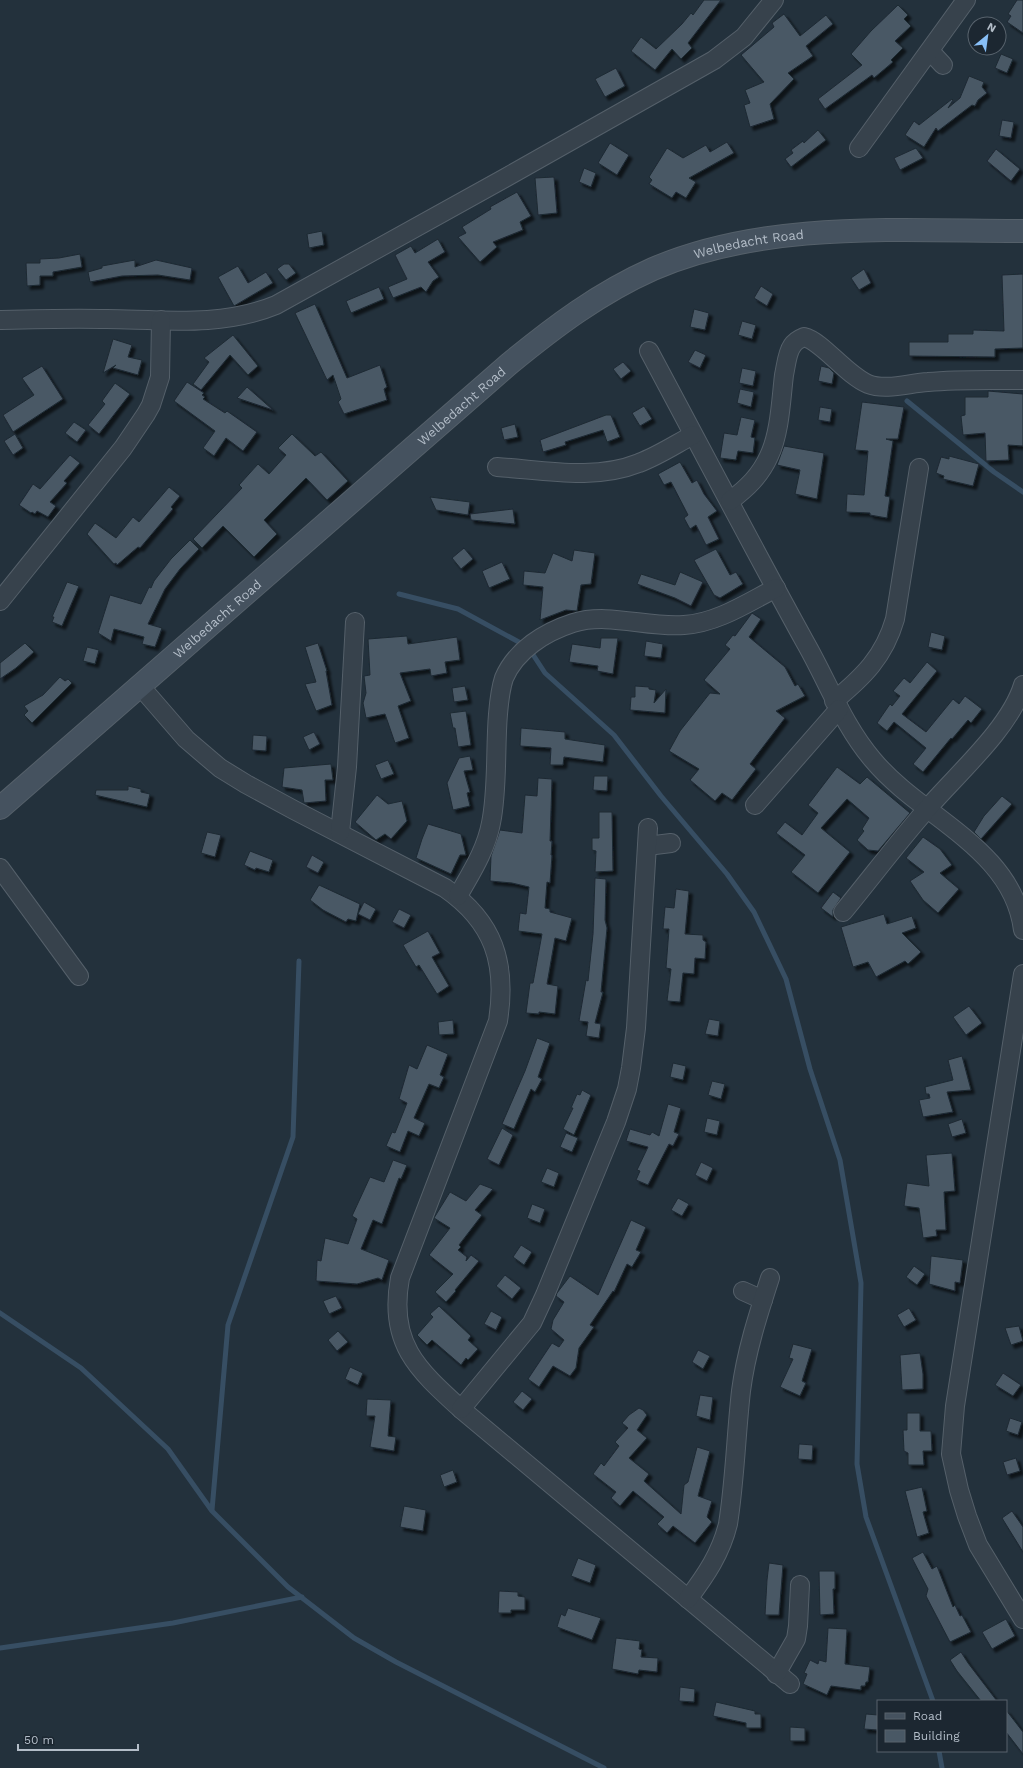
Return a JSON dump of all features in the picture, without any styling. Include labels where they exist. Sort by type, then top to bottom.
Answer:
[{"type":"street","points":[[0,321],[65,318],[161,320],[224,319],[258,312],[276,305],[499,182],[714,60],[744,37],[774,0]]},
{"type":"street","points":[[859,148],[966,0]]},
{"type":"street","points":[[930,50],[943,66]]},
{"type":"street","name":"Welbedacht Road","points":[[0,808],[141,687],[374,481],[541,337],[584,306],[632,279],[678,260],[714,249],[760,239],[805,234],[885,231],[1023,231]]},
{"type":"street","points":[[0,601],[123,448],[146,414],[155,394],[160,377],[161,320]]},
{"type":"street","points":[[730,501],[747,488],[757,477],[770,455],[776,435],[790,349],[799,339],[804,337],[815,342],[846,370],[866,383],[877,386],[909,385],[928,382],[1023,380]]},
{"type":"street","points":[[649,351],[808,647],[848,726],[874,762],[927,809],[944,820],[985,857],[1001,874],[1018,906],[1023,930]]},
{"type":"street","points":[[497,467],[584,473],[602,472],[639,463],[693,435]]},
{"type":"street","points":[[755,805],[876,660],[886,645],[896,612],[919,468]]},
{"type":"street","points":[[458,896],[480,858],[489,831],[493,808],[498,712],[502,686],[509,670],[526,648],[560,627],[584,621],[603,620],[682,625],[708,622],[776,588]]},
{"type":"street","points":[[340,832],[347,767],[355,622]]},
{"type":"street","points":[[843,912],[927,809],[984,747],[1009,714],[1023,685]]},
{"type":"street","points":[[141,687],[186,739],[220,768],[253,788],[340,832],[458,896],[485,926],[492,941],[500,964],[501,1000],[494,1034],[409,1252],[400,1278],[397,1293],[399,1320],[404,1344],[410,1357],[419,1369],[461,1409],[783,1679],[796,1639],[800,1585]]},
{"type":"street","points":[[461,1409],[532,1323],[545,1295],[622,1104],[631,1068],[636,1028],[648,828]]},
{"type":"street","points":[[647,846],[671,843]]},
{"type":"street","points":[[0,868],[79,976]]},
{"type":"street","points":[[1023,974],[954,1406],[951,1454],[961,1497],[978,1545],[1023,1619]]},
{"type":"street","points":[[688,1599],[716,1558],[727,1530],[745,1366],[770,1278]]},
{"type":"street","points":[[743,1291],[763,1300]]},
{"type":"building","points":[[704,0],[721,0],[688,43],[692,48],[681,59],[672,49],[655,70],[631,51],[641,37],[656,49],[682,24],[691,13],[693,15]]},
{"type":"building","points":[[1017,0],[1023,0],[1023,33],[1007,22],[1011,16],[1008,14]]},
{"type":"building","points":[[898,5],[908,15],[904,19],[911,26],[895,41],[903,48],[891,60],[893,62],[874,78],[872,75],[825,109],[818,99],[862,65],[851,54],[871,31]]},
{"type":"building","points":[[784,14],[800,36],[826,15],[833,24],[806,46],[813,56],[788,73],[794,79],[770,104],[774,119],[750,127],[744,105],[750,103],[745,90],[764,82],[741,55],[774,27],[772,23]]},
{"type":"building","points":[[1000,56],[1006,56],[1013,59],[1007,73],[995,68]]},
{"type":"building","points":[[616,68],[625,86],[605,97],[595,79]]},
{"type":"building","points":[[969,76],[984,82],[982,87],[987,93],[978,100],[975,106],[972,105],[938,131],[936,128],[924,147],[905,135],[914,121],[919,125],[952,99],[953,100],[948,108],[960,98]]},
{"type":"building","points":[[1002,120],[1014,122],[1011,138],[999,136]]},
{"type":"building","points":[[818,130],[826,140],[791,167],[785,159],[793,153],[791,150],[803,141],[804,143]]},
{"type":"building","points":[[727,142],[734,153],[689,178],[696,182],[686,198],[676,192],[672,198],[649,184],[652,180],[649,177],[667,148],[683,158],[706,145],[710,152]]},
{"type":"building","points":[[610,143],[629,155],[617,175],[598,163]]},
{"type":"building","points":[[916,148],[923,158],[900,170],[894,158]]},
{"type":"building","points":[[996,149],[1020,169],[1011,181],[987,161]]},
{"type":"building","points":[[584,168],[596,173],[591,187],[579,182]]},
{"type":"building","points":[[554,177],[557,213],[538,215],[535,178]]},
{"type":"building","points":[[517,192],[531,216],[520,222],[523,230],[493,242],[497,247],[480,262],[458,237],[466,233],[462,227],[491,209],[490,207]]},
{"type":"building","points":[[322,231],[324,245],[309,248],[307,234]]},
{"type":"building","points":[[438,239],[445,252],[428,262],[439,277],[433,281],[426,292],[421,287],[393,298],[388,287],[407,279],[395,255],[411,246],[415,253]]},
{"type":"building","points":[[80,254],[82,267],[53,272],[53,276],[40,276],[40,285],[27,286],[26,263],[40,263],[40,259],[59,258]]},
{"type":"building","points":[[135,260],[135,267],[156,260],[192,268],[190,280],[158,275],[122,276],[90,282],[88,272],[102,268],[102,266]]},
{"type":"building","points":[[284,264],[289,264],[296,273],[286,280],[277,269]]},
{"type":"building","points":[[238,266],[248,283],[266,272],[273,283],[234,306],[218,277]]},
{"type":"building","points":[[864,269],[871,283],[859,290],[851,278]]},
{"type":"building","points":[[1023,274],[1023,348],[995,349],[995,357],[909,356],[909,342],[948,342],[948,334],[973,334],[973,330],[1004,331],[1002,275]]},
{"type":"building","points":[[761,286],[773,294],[767,306],[754,298]]},
{"type":"building","points":[[379,287],[384,299],[351,313],[346,301]]},
{"type":"building","points":[[315,304],[347,378],[380,365],[387,387],[384,389],[387,400],[344,414],[338,402],[341,399],[333,375],[327,380],[295,313]]},
{"type":"building","points":[[694,309],[709,313],[705,330],[690,327]]},
{"type":"building","points":[[742,321],[756,325],[752,339],[738,335]]},
{"type":"building","points":[[233,335],[258,366],[248,375],[230,355],[201,390],[193,384],[209,362],[204,358]]},
{"type":"building","points":[[113,339],[132,345],[128,357],[142,360],[138,375],[113,368],[116,365],[103,373]]},
{"type":"building","points":[[695,350],[706,355],[700,368],[688,362]]},
{"type":"building","points":[[623,362],[631,371],[621,379],[613,369]]},
{"type":"building","points":[[42,366],[63,399],[13,432],[3,415],[34,395],[22,378]]},
{"type":"building","points":[[821,366],[829,368],[834,373],[832,384],[818,381]]},
{"type":"building","points":[[742,368],[756,371],[753,386],[739,383]]},
{"type":"building","points":[[187,382],[204,393],[202,395],[205,397],[203,399],[225,413],[227,411],[257,432],[243,451],[226,438],[214,456],[203,448],[215,431],[174,401]]},
{"type":"building","points":[[115,383],[130,394],[99,434],[88,425],[105,404],[102,401]]},
{"type":"building","points":[[247,387],[273,410],[237,398]]},
{"type":"building","points":[[740,389],[754,392],[751,407],[737,403]]},
{"type":"building","points":[[988,391],[1023,394],[1023,446],[1008,445],[1009,460],[986,461],[985,433],[963,435],[961,416],[965,415],[965,397],[988,397]]},
{"type":"building","points":[[862,402],[904,407],[898,439],[886,439],[893,441],[885,496],[890,497],[887,518],[870,515],[870,513],[846,512],[847,494],[864,495],[868,451],[855,450]]},
{"type":"building","points":[[644,406],[652,419],[640,426],[632,413]]},
{"type":"building","points":[[820,407],[832,409],[830,422],[818,420]]},
{"type":"building","points":[[606,415],[611,415],[620,437],[607,442],[603,430],[565,442],[566,445],[543,452],[540,440]]},
{"type":"building","points":[[741,417],[755,420],[751,437],[755,438],[753,453],[738,451],[736,460],[720,458],[724,433],[737,435]]},
{"type":"building","points":[[74,422],[86,430],[77,442],[65,433]]},
{"type":"building","points":[[515,424],[518,437],[504,440],[501,428]]},
{"type":"building","points":[[15,434],[23,448],[13,455],[4,441]]},
{"type":"building","points":[[292,434],[315,456],[321,452],[348,481],[327,500],[306,478],[264,520],[277,534],[254,557],[223,526],[202,548],[193,539],[242,488],[239,485],[258,464],[269,474],[286,455],[278,448]]},
{"type":"building","points":[[784,446],[824,453],[817,499],[795,494],[800,470],[777,465]]},
{"type":"building","points":[[70,455],[80,463],[64,481],[67,483],[50,502],[56,506],[48,517],[37,511],[35,514],[32,512],[31,513],[19,505],[33,484],[40,489]]},
{"type":"building","points":[[949,456],[979,464],[973,486],[943,479],[944,476],[936,473],[941,457],[949,459]]},
{"type":"building","points":[[680,462],[692,483],[697,480],[704,494],[717,511],[708,517],[719,539],[706,545],[696,525],[690,529],[684,518],[688,515],[671,482],[664,485],[658,474]]},
{"type":"building","points":[[169,487],[180,496],[171,507],[173,509],[140,548],[138,547],[117,565],[116,563],[114,564],[87,534],[95,523],[116,538],[133,517],[139,522]]},
{"type":"building","points":[[430,497],[470,502],[468,515],[436,510]]},
{"type":"building","points":[[513,509],[515,524],[471,520],[470,514]]},
{"type":"building","points":[[190,540],[199,549],[180,569],[165,589],[148,624],[162,628],[155,647],[142,644],[144,637],[114,629],[111,641],[98,633],[110,595],[141,604],[149,587],[151,588],[154,581],[171,559]]},
{"type":"building","points":[[464,548],[473,559],[461,569],[452,558]]},
{"type":"building","points":[[716,549],[730,575],[736,572],[743,584],[720,598],[714,595],[694,560]]},
{"type":"building","points":[[574,550],[595,553],[591,584],[581,585],[577,611],[566,610],[540,620],[543,587],[523,585],[524,571],[545,573],[553,553],[572,561]]},
{"type":"building","points":[[502,562],[510,579],[489,588],[482,571]]},
{"type":"building","points":[[680,572],[703,582],[691,606],[675,598],[637,584],[641,574],[675,585]]},
{"type":"building","points":[[67,582],[79,586],[62,626],[52,622],[54,617],[52,617]]},
{"type":"building","points":[[752,613],[761,619],[749,637],[785,667],[795,686],[798,684],[805,696],[776,711],[785,718],[750,764],[756,769],[732,800],[722,793],[715,801],[690,780],[699,769],[669,751],[680,731],[710,693],[720,694],[704,680],[730,649],[725,645],[733,635],[735,636]]},
{"type":"building","points":[[931,632],[945,636],[942,650],[928,647]]},
{"type":"building","points":[[407,636],[408,644],[457,637],[460,660],[445,662],[447,673],[431,676],[430,669],[400,673],[411,701],[398,706],[409,738],[395,743],[385,714],[366,718],[363,703],[366,693],[364,676],[370,675],[368,639]]},
{"type":"building","points":[[601,638],[618,638],[613,674],[597,671],[598,666],[569,662],[572,644],[600,648]]},
{"type":"building","points":[[646,641],[663,644],[661,658],[644,656]]},
{"type":"building","points":[[25,643],[34,652],[16,668],[0,679],[0,663]]},
{"type":"building","points":[[318,643],[327,671],[332,705],[316,711],[305,684],[316,682],[305,647]]},
{"type":"building","points":[[87,647],[99,650],[95,664],[83,661]]},
{"type":"building","points":[[927,662],[937,671],[902,714],[926,732],[953,699],[959,704],[965,696],[982,709],[971,723],[968,720],[952,739],[951,738],[923,772],[913,764],[926,748],[894,722],[887,731],[877,723],[890,704],[892,706],[900,696],[893,691],[904,678],[910,683]]},
{"type":"building","points":[[60,677],[65,681],[68,679],[72,683],[32,723],[24,715],[28,711],[24,706],[43,695]]},
{"type":"building","points":[[465,686],[468,700],[454,702],[452,688]]},
{"type":"building","points":[[635,686],[649,687],[649,689],[656,690],[654,703],[666,689],[665,713],[630,710],[631,697],[635,697]]},
{"type":"building","points":[[466,711],[471,745],[458,747],[455,728],[453,728],[450,713]]},
{"type":"building","points":[[521,728],[565,732],[565,739],[605,745],[603,762],[564,757],[563,765],[550,765],[551,748],[520,746]]},
{"type":"building","points":[[314,732],[320,744],[309,750],[303,737]]},
{"type":"building","points":[[253,735],[267,736],[266,751],[252,750]]},
{"type":"building","points":[[470,756],[473,770],[464,771],[470,792],[467,793],[470,806],[453,810],[447,783],[459,758]]},
{"type":"building","points":[[388,760],[394,774],[381,779],[375,765]]},
{"type":"building","points":[[331,764],[333,780],[325,780],[326,801],[304,803],[302,790],[282,787],[284,768]]},
{"type":"building","points":[[837,767],[860,784],[867,777],[910,813],[878,851],[868,850],[857,840],[864,831],[862,829],[869,818],[847,799],[821,828],[850,852],[818,893],[791,872],[805,855],[776,833],[785,822],[802,835],[818,813],[808,805]]},
{"type":"building","points":[[594,776],[608,776],[607,791],[593,790]]},
{"type":"building","points":[[538,778],[552,779],[550,841],[552,841],[552,855],[550,883],[547,882],[545,908],[550,909],[550,912],[572,918],[566,941],[555,938],[547,984],[558,986],[555,1014],[539,1012],[539,1014],[526,1013],[530,983],[533,983],[542,934],[518,931],[520,913],[526,914],[529,887],[512,883],[490,881],[491,856],[500,830],[522,833],[525,795],[537,796]]},
{"type":"building","points":[[128,786],[141,789],[141,792],[150,794],[147,807],[95,795],[96,790],[128,790]]},
{"type":"building","points":[[377,795],[388,804],[402,801],[407,821],[391,839],[385,834],[376,840],[355,822]]},
{"type":"building","points":[[1002,796],[1012,804],[981,839],[974,832],[984,816]]},
{"type":"building","points":[[599,812],[612,812],[613,871],[595,872],[596,851],[592,850],[592,838],[599,838]]},
{"type":"building","points":[[428,824],[461,834],[466,855],[460,855],[451,874],[416,858]]},
{"type":"building","points":[[207,832],[221,835],[215,857],[201,853]]},
{"type":"building","points":[[923,837],[940,849],[952,865],[940,873],[959,889],[938,913],[923,900],[910,881],[924,872],[906,858]]},
{"type":"building","points":[[250,851],[273,860],[269,872],[256,868],[255,870],[244,865]]},
{"type":"building","points":[[312,855],[324,862],[318,873],[306,867]]},
{"type":"building","points":[[595,878],[606,879],[605,920],[607,928],[601,992],[603,992],[595,1023],[601,1024],[599,1038],[586,1036],[588,1022],[579,1021],[586,980],[588,981],[593,934]]},
{"type":"building","points":[[319,885],[360,904],[356,921],[348,919],[346,922],[323,910],[310,900]]},
{"type":"building","points":[[676,889],[689,891],[685,934],[703,935],[703,940],[706,942],[705,959],[695,958],[694,974],[683,973],[680,1002],[667,1001],[671,969],[666,968],[669,929],[663,929],[665,907],[674,908]]},
{"type":"building","points":[[833,892],[841,898],[833,910],[833,917],[821,908]]},
{"type":"building","points":[[364,902],[376,909],[370,920],[358,914]]},
{"type":"building","points":[[399,909],[411,915],[404,928],[392,922]]},
{"type":"building","points":[[884,914],[887,924],[912,916],[916,928],[902,933],[921,952],[908,964],[905,961],[876,977],[868,962],[853,967],[841,927]]},
{"type":"building","points":[[428,931],[440,953],[432,957],[449,986],[437,994],[419,965],[416,967],[403,945]]},
{"type":"building","points":[[969,1006],[982,1023],[966,1035],[953,1017]]},
{"type":"building","points":[[709,1019],[720,1021],[718,1036],[705,1034]]},
{"type":"building","points":[[453,1020],[454,1034],[439,1035],[438,1022]]},
{"type":"building","points":[[537,1038],[550,1043],[538,1077],[542,1079],[535,1092],[531,1089],[514,1129],[502,1124],[525,1071]]},
{"type":"building","points":[[427,1045],[448,1054],[440,1075],[444,1077],[439,1088],[429,1084],[414,1118],[425,1123],[419,1136],[408,1131],[400,1152],[386,1146],[392,1132],[395,1133],[407,1103],[399,1099],[409,1065],[417,1069]]},
{"type":"building","points":[[962,1056],[971,1090],[947,1092],[953,1112],[923,1117],[919,1100],[930,1098],[929,1094],[926,1094],[925,1087],[953,1080],[948,1060]]},
{"type":"building","points":[[673,1063],[686,1066],[683,1080],[670,1077]]},
{"type":"building","points":[[712,1081],[725,1084],[721,1099],[708,1095]]},
{"type":"building","points":[[582,1090],[591,1095],[574,1135],[563,1129],[573,1108],[571,1108],[577,1094],[580,1095]]},
{"type":"building","points":[[668,1104],[681,1108],[674,1132],[679,1134],[673,1146],[669,1144],[648,1185],[636,1180],[640,1171],[637,1170],[648,1147],[626,1141],[630,1129],[650,1135],[652,1132],[659,1136]]},
{"type":"building","points":[[707,1118],[720,1121],[717,1135],[704,1132]]},
{"type":"building","points":[[962,1119],[966,1133],[952,1137],[948,1124]]},
{"type":"building","points":[[502,1128],[513,1135],[499,1165],[487,1159]]},
{"type":"building","points":[[566,1133],[578,1138],[572,1152],[560,1147]]},
{"type":"building","points":[[952,1153],[955,1191],[944,1192],[946,1230],[936,1230],[937,1236],[923,1238],[919,1208],[904,1206],[907,1183],[929,1186],[926,1155]]},
{"type":"building","points":[[393,1160],[407,1165],[401,1179],[399,1178],[382,1224],[373,1220],[361,1249],[389,1260],[382,1280],[378,1278],[357,1284],[316,1281],[317,1260],[321,1261],[325,1238],[348,1244],[357,1219],[352,1216],[370,1177],[384,1182]]},
{"type":"building","points":[[701,1162],[713,1168],[707,1181],[695,1175]]},
{"type":"building","points":[[547,1168],[559,1173],[554,1187],[541,1182]]},
{"type":"building","points":[[480,1184],[493,1189],[475,1210],[482,1215],[459,1245],[461,1247],[458,1250],[467,1257],[466,1261],[471,1255],[479,1261],[446,1302],[435,1292],[453,1274],[429,1255],[450,1228],[434,1218],[450,1192],[466,1201]]},
{"type":"building","points":[[678,1198],[689,1204],[682,1216],[671,1210]]},
{"type":"building","points":[[532,1204],[545,1209],[540,1223],[527,1218]]},
{"type":"building","points":[[631,1220],[646,1227],[636,1250],[641,1252],[632,1267],[627,1264],[614,1292],[613,1291],[590,1325],[594,1327],[579,1348],[576,1368],[570,1376],[553,1366],[539,1387],[528,1379],[552,1343],[559,1347],[564,1340],[551,1329],[553,1320],[564,1302],[556,1296],[557,1293],[570,1276],[598,1295]]},
{"type":"building","points":[[521,1245],[532,1252],[524,1265],[513,1257]]},
{"type":"building","points":[[931,1256],[963,1260],[960,1283],[955,1282],[955,1291],[929,1284]]},
{"type":"building","points":[[914,1266],[925,1274],[917,1285],[906,1277]]},
{"type":"building","points":[[505,1275],[521,1288],[512,1299],[496,1286]]},
{"type":"building","points":[[336,1296],[342,1308],[329,1314],[323,1301]]},
{"type":"building","points":[[439,1306],[471,1336],[468,1340],[478,1349],[468,1360],[466,1358],[461,1365],[432,1340],[427,1345],[417,1335],[433,1317],[430,1314]]},
{"type":"building","points":[[909,1308],[916,1320],[904,1327],[897,1315]]},
{"type":"building","points":[[491,1311],[502,1317],[496,1330],[484,1324]]},
{"type":"building","points":[[1019,1326],[1023,1341],[1011,1345],[1005,1328]]},
{"type":"building","points":[[338,1331],[348,1342],[337,1351],[328,1340]]},
{"type":"building","points":[[793,1344],[812,1349],[802,1381],[806,1383],[800,1396],[780,1387],[793,1359],[789,1358]]},
{"type":"building","points":[[698,1350],[710,1356],[703,1369],[692,1362]]},
{"type":"building","points":[[920,1353],[923,1374],[923,1389],[902,1390],[900,1355]]},
{"type":"building","points":[[350,1367],[363,1373],[358,1385],[345,1379]]},
{"type":"building","points":[[1003,1373],[1021,1385],[1013,1396],[995,1385]]},
{"type":"building","points":[[522,1391],[532,1399],[523,1410],[513,1402]]},
{"type":"building","points":[[700,1395],[713,1397],[710,1420],[696,1416]]},
{"type":"building","points":[[367,1399],[391,1400],[388,1436],[396,1437],[394,1451],[370,1447],[375,1416],[366,1416]]},
{"type":"building","points":[[639,1408],[647,1415],[637,1430],[647,1438],[629,1458],[649,1474],[644,1481],[681,1514],[684,1485],[688,1482],[697,1447],[710,1451],[698,1496],[712,1501],[707,1517],[712,1522],[695,1543],[673,1526],[667,1533],[657,1524],[664,1517],[633,1491],[620,1506],[611,1498],[616,1492],[593,1474],[601,1463],[604,1466],[619,1446],[615,1442],[628,1428],[622,1423],[629,1415]]},
{"type":"building","points":[[907,1413],[920,1413],[920,1431],[931,1431],[932,1451],[923,1451],[924,1465],[908,1465],[908,1453],[904,1451],[903,1430],[907,1430]]},
{"type":"building","points":[[1010,1418],[1022,1422],[1018,1435],[1006,1431]]},
{"type":"building","points":[[799,1444],[813,1445],[812,1460],[798,1459]]},
{"type":"building","points":[[1016,1458],[1020,1471],[1007,1475],[1003,1462]]},
{"type":"building","points":[[453,1470],[457,1482],[444,1487],[440,1475]]},
{"type":"building","points":[[922,1487],[927,1511],[923,1512],[929,1533],[917,1537],[905,1491]]},
{"type":"building","points":[[404,1506],[426,1510],[423,1531],[400,1527]]},
{"type":"building","points":[[1012,1511],[1023,1527],[1023,1552],[1002,1518]]},
{"type":"building","points":[[923,1552],[932,1569],[937,1566],[953,1607],[955,1605],[960,1616],[962,1615],[971,1632],[950,1642],[926,1596],[928,1589],[912,1558]]},
{"type":"building","points":[[578,1558],[596,1565],[590,1583],[571,1576]]},
{"type":"building","points":[[769,1563],[783,1565],[779,1615],[765,1615]]},
{"type":"building","points":[[819,1571],[835,1571],[835,1589],[833,1589],[834,1614],[820,1615]]},
{"type":"building","points":[[499,1591],[518,1592],[518,1596],[525,1597],[525,1610],[511,1610],[511,1613],[498,1613]]},
{"type":"building","points":[[568,1608],[601,1618],[592,1640],[557,1627],[561,1614],[565,1616]]},
{"type":"building","points":[[1006,1619],[1015,1636],[992,1649],[982,1632]]},
{"type":"building","points":[[828,1628],[847,1629],[845,1664],[870,1667],[868,1682],[866,1682],[865,1686],[861,1686],[861,1690],[831,1686],[827,1695],[803,1684],[807,1674],[804,1673],[810,1660],[818,1664],[819,1660],[826,1662]]},
{"type":"building","points":[[616,1638],[640,1641],[639,1649],[642,1650],[641,1657],[658,1658],[657,1672],[639,1670],[638,1674],[612,1669]]},
{"type":"building","points":[[961,1652],[996,1700],[980,1700],[950,1660]]},
{"type":"building","points":[[680,1687],[695,1689],[694,1702],[679,1701]]},
{"type":"building","points":[[716,1702],[755,1711],[755,1714],[761,1714],[761,1728],[746,1728],[746,1723],[713,1716]]},
{"type":"building","points":[[1007,1711],[1023,1732],[1023,1754],[1007,1733]]},
{"type":"building","points":[[866,1714],[877,1715],[877,1730],[864,1729]]},
{"type":"building","points":[[790,1727],[805,1728],[805,1741],[790,1741]]},
{"type":"waterway","points":[[907,401],[994,472],[1023,492]]},
{"type":"waterway","points":[[399,594],[458,609],[528,647],[545,673],[614,735],[661,796],[727,874],[754,912],[786,979],[810,1069],[840,1160],[861,1283],[857,1464],[866,1517],[933,1700]]},
{"type":"waterway","points":[[212,1510],[228,1325],[293,1137],[299,961]]},
{"type":"waterway","points":[[0,1313],[81,1368],[168,1449],[212,1511],[288,1587],[354,1638],[396,1662],[604,1768]]},
{"type":"waterway","points":[[0,1648],[173,1623],[302,1597]]},
{"type":"waterway","points":[[939,1752],[942,1768]]}]
